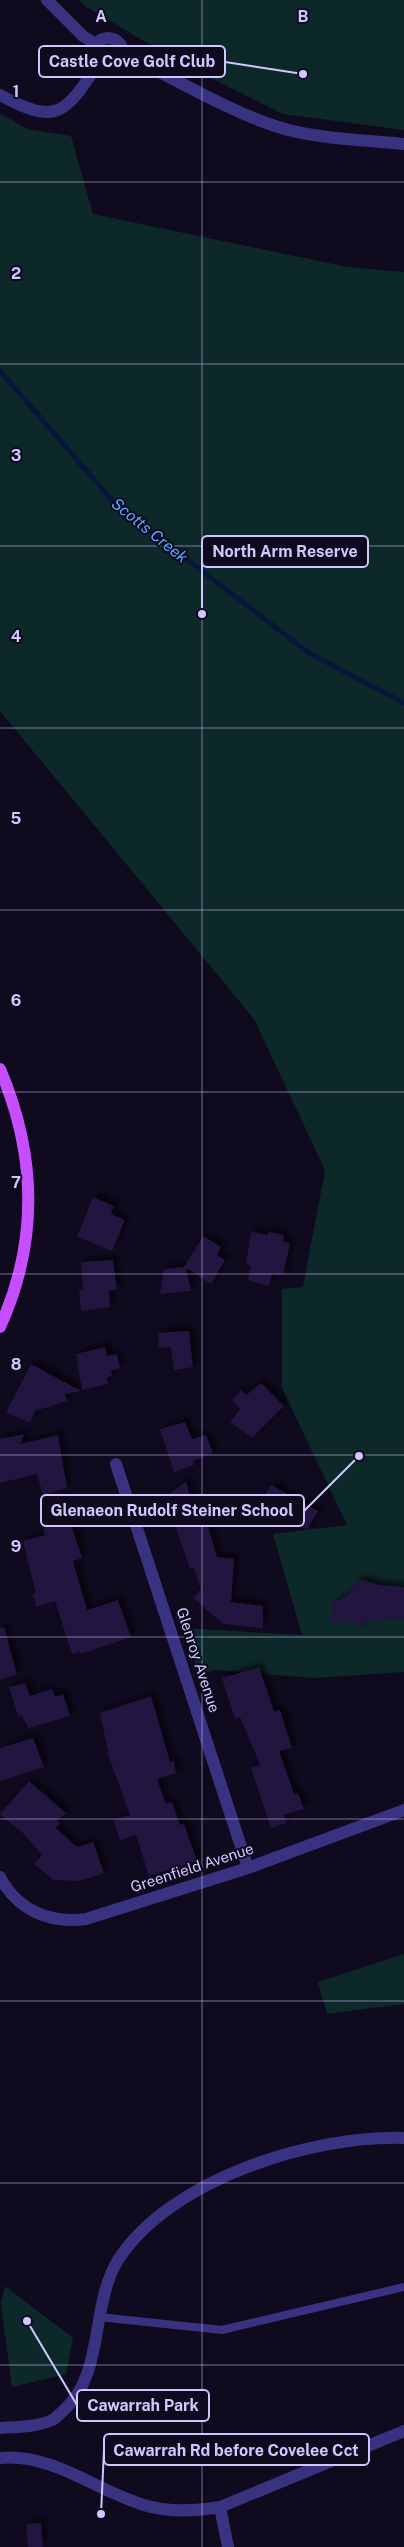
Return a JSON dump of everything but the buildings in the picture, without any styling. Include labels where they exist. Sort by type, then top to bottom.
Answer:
[{"type":"main road","points":[[0,1069],[22,1131],[26,1152],[29,1195],[25,1250],[14,1293],[0,1327]]},
{"type":"street","points":[[47,0],[83,36],[96,44]]},
{"type":"street","points":[[122,60],[124,51],[116,40],[104,39],[96,44],[94,57],[98,64],[111,68],[122,60],[136,60],[241,112],[276,127],[312,134],[404,144]]},
{"type":"street","points":[[0,95],[32,111],[48,113],[62,110],[76,98],[98,64]]},
{"type":"street","name":"Glenroy Avenue","points":[[116,1464],[248,1868]]},
{"type":"street","name":"Greenfield Avenue","points":[[0,1877],[15,1898],[31,1911],[49,1919],[67,1922],[86,1919],[248,1868],[402,1812]]},
{"type":"street","points":[[0,2428],[53,2420],[76,2399],[87,2373],[106,2288],[118,2261],[152,2220],[176,2204],[248,2168],[297,2152],[335,2144],[404,2138]]},
{"type":"street","points":[[0,2458],[52,2465],[146,2506],[198,2511],[220,2507],[404,2431]]},
{"type":"street","points":[[220,2507],[228,2547]]},
{"type":"lane","points":[[99,2317],[222,2330],[404,2287]]},
{"type":"green space","points":[[79,0],[404,0],[404,130],[283,114],[181,63],[85,6]]},
{"type":"green space","points":[[0,113],[27,129],[71,136],[93,214],[348,267],[404,272],[404,1672],[314,1678],[215,1670],[200,1674],[181,1628],[302,1635],[273,1534],[347,1525],[282,1388],[282,1289],[303,1287],[325,1170],[254,1019],[0,711]]},
{"type":"green space","points":[[404,1954],[404,2004],[327,2014],[318,1982]]},
{"type":"green space","points":[[5,2286],[73,2338],[66,2374],[12,2387],[1,2304]]},
{"type":"waterway","name":"Scotts Creek","points":[[0,371],[117,506],[309,653],[404,703]]},
{"type":"place","name":"Castle Cove Golf Club","points":[[303,74]]},
{"type":"place","name":"North Arm Reserve","points":[[202,614]]},
{"type":"place","name":"Glenaeon Rudolf Steiner School","points":[[359,1456]]},
{"type":"place","name":"Cawarrah Park","points":[[27,2321]]},
{"type":"place","name":"Cawarrah Rd before Covelee Cct","points":[[101,2514]]}]
